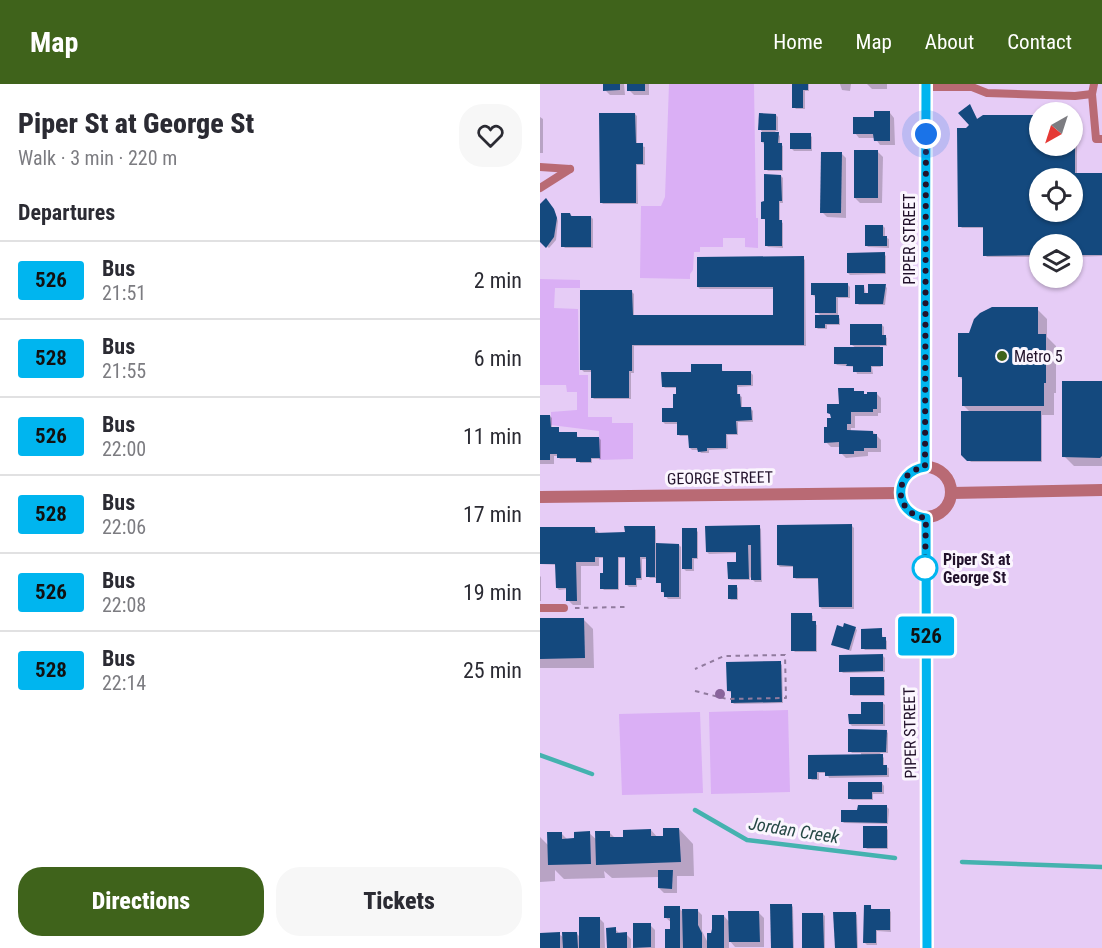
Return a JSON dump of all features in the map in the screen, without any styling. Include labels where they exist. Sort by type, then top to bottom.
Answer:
[{"type":"street","name":"PIPER STREET","points":[[925,467],[926,86]]},
{"type":"street","points":[[925,467],[938,470],[944,475],[951,493],[950,500],[943,511],[926,518],[919,517],[908,510],[900,493],[907,475],[918,468],[925,467]]},
{"type":"street","points":[[951,493],[1102,490]]},
{"type":"street","name":"GEORGE STREET","points":[[540,497],[900,493]]},
{"type":"street","name":"PIPER STREET","points":[[926,518],[927,948]]},
{"type":"lane","points":[[1094,84],[1092,94],[1096,139],[1102,140]]},
{"type":"lane","points":[[926,86],[972,86],[987,93],[1075,96],[1092,94]]},
{"type":"lane","points":[[540,167],[570,169],[540,188]]},
{"type":"lane","points":[[540,608],[564,608]]},
{"type":"path","points":[[564,608],[625,607]]},
{"type":"path","points":[[695,669],[724,656],[785,655],[786,698],[727,699],[695,691]]},
{"type":"shaded area","points":[[669,84],[754,84],[758,248],[745,247],[745,238],[723,238],[723,247],[700,247],[700,252],[694,252],[690,279],[640,278],[641,206],[661,206],[665,197]]},
{"type":"shaded area","points":[[540,279],[580,280],[580,288],[555,288],[554,308],[578,309],[579,375],[588,375],[588,417],[612,417],[612,423],[633,423],[633,459],[599,460],[599,431],[551,425],[551,412],[577,410],[577,392],[567,392],[566,385],[540,385]]},
{"type":"shaded area","points":[[788,710],[790,792],[711,794],[709,712]]},
{"type":"shaded area","points":[[700,712],[703,793],[622,795],[619,714]]},
{"type":"building","points":[[603,84],[620,84],[620,90],[603,91]]},
{"type":"building","points":[[627,84],[645,84],[645,91],[627,91]]},
{"type":"building","points":[[792,84],[808,84],[808,90],[803,90],[803,108],[792,108]]},
{"type":"building","points":[[970,104],[977,119],[983,115],[1029,115],[1029,156],[1075,156],[1075,168],[1029,168],[1029,222],[1083,222],[1083,173],[1102,173],[1102,255],[1083,255],[1083,234],[1029,234],[1029,255],[983,256],[983,227],[958,227],[957,128],[966,128],[969,125],[958,113]]},
{"type":"building","points":[[874,111],[890,111],[890,141],[874,141],[873,134],[853,134],[853,117],[874,117]]},
{"type":"building","points":[[599,113],[635,113],[636,143],[643,143],[643,164],[636,164],[636,203],[600,203]]},
{"type":"building","points":[[759,113],[776,114],[776,130],[758,130]]},
{"type":"building","points":[[761,132],[779,132],[778,143],[782,143],[782,170],[764,170],[764,142],[761,142]]},
{"type":"building","points":[[790,133],[811,133],[811,149],[790,149]]},
{"type":"building","points":[[854,150],[878,150],[878,198],[854,198]]},
{"type":"building","points":[[821,152],[842,152],[841,213],[820,213]]},
{"type":"building","points":[[764,174],[781,175],[782,201],[779,201],[779,220],[782,220],[782,246],[765,246],[765,219],[761,219]]},
{"type":"building","points":[[546,198],[557,218],[554,237],[546,248],[540,242],[540,204]]},
{"type":"building","points":[[561,213],[570,213],[571,216],[591,216],[591,247],[561,247]]},
{"type":"building","points":[[865,225],[883,225],[883,236],[887,236],[887,246],[865,246]]},
{"type":"building","points":[[885,252],[885,273],[847,273],[847,253]]},
{"type":"building","points":[[804,256],[804,345],[632,345],[629,398],[591,398],[591,370],[580,370],[580,290],[632,290],[633,315],[773,315],[773,287],[697,287],[697,257]]},
{"type":"building","points":[[811,283],[848,283],[848,297],[836,297],[836,313],[815,313],[815,295],[811,295]]},
{"type":"building","points":[[868,284],[886,284],[883,304],[855,304],[855,285],[864,285],[864,293],[868,293]]},
{"type":"building","name":"Metro 5","points":[[992,307],[1038,307],[1038,334],[1046,334],[1044,406],[962,406],[962,377],[958,377],[958,333],[969,333],[974,319]]},
{"type":"building","points":[[815,315],[839,315],[839,324],[825,324],[825,328],[815,328]]},
{"type":"building","points":[[850,324],[882,324],[882,335],[886,335],[886,345],[850,345]]},
{"type":"building","points":[[834,347],[883,347],[883,366],[871,366],[871,372],[853,372],[853,366],[834,364]]},
{"type":"building","points":[[691,364],[722,364],[722,371],[751,371],[751,385],[737,385],[737,394],[740,394],[741,407],[751,407],[752,420],[736,421],[737,434],[726,434],[726,448],[707,448],[707,451],[698,452],[697,448],[689,448],[688,435],[677,435],[677,422],[662,422],[662,408],[673,408],[673,394],[676,394],[676,387],[662,387],[661,372],[691,372]]},
{"type":"building","points":[[1062,381],[1102,381],[1102,456],[1100,458],[1062,457]]},
{"type":"building","points":[[838,388],[854,388],[854,391],[864,391],[864,394],[877,392],[877,409],[873,409],[873,412],[851,412],[851,424],[847,424],[847,430],[873,431],[873,434],[877,434],[877,448],[864,448],[864,451],[854,451],[854,454],[839,454],[839,442],[824,443],[824,427],[827,427],[827,418],[831,418],[827,413],[827,404],[839,404]]},
{"type":"building","points":[[961,411],[1041,411],[1041,461],[967,461],[961,455]]},
{"type":"building","points":[[540,415],[550,415],[551,427],[559,427],[559,432],[577,432],[577,437],[599,437],[600,458],[591,458],[591,462],[576,462],[576,458],[557,458],[557,454],[550,454],[550,460],[540,460]]},
{"type":"building","points":[[852,524],[852,607],[819,607],[818,578],[793,578],[793,566],[777,565],[777,525]]},
{"type":"building","points":[[760,525],[761,580],[751,580],[751,545],[748,545],[749,579],[728,579],[727,562],[736,562],[736,552],[706,552],[705,526]]},
{"type":"building","points":[[624,526],[655,526],[655,577],[646,577],[646,557],[640,557],[641,578],[636,578],[636,585],[625,585],[625,557],[618,557],[618,589],[600,589],[603,557],[595,557],[595,562],[576,562],[577,601],[566,601],[566,588],[556,588],[555,564],[540,564],[540,527],[595,527],[595,533],[625,532]]},
{"type":"building","points":[[682,528],[697,528],[697,558],[692,558],[692,569],[682,569]]},
{"type":"building","points":[[656,543],[679,544],[679,597],[664,597],[664,592],[661,592],[661,583],[656,583]]},
{"type":"building","points":[[728,585],[737,585],[737,599],[728,599]]},
{"type":"building","points":[[791,613],[812,613],[812,621],[816,621],[816,651],[791,651]]},
{"type":"building","points":[[540,618],[584,618],[585,658],[540,659]]},
{"type":"building","points":[[844,623],[856,627],[849,650],[831,645],[837,625],[843,627]]},
{"type":"building","points":[[882,628],[882,637],[886,637],[886,649],[861,649],[861,629]]},
{"type":"building","points":[[883,654],[883,671],[839,672],[839,655]]},
{"type":"building","points":[[781,661],[782,702],[731,703],[731,691],[727,691],[726,662]]},
{"type":"building","points":[[850,677],[884,677],[884,695],[850,695]]},
{"type":"building","points":[[861,702],[883,702],[883,724],[849,724],[848,714],[861,714]]},
{"type":"building","points":[[848,729],[887,730],[886,752],[848,752]]},
{"type":"building","points":[[883,754],[883,765],[887,765],[887,775],[825,776],[825,772],[817,772],[817,779],[808,779],[808,755]]},
{"type":"building","points":[[848,782],[882,782],[882,792],[872,792],[872,799],[848,799]]},
{"type":"building","points":[[858,805],[887,805],[887,823],[841,822],[841,810],[857,810]]},
{"type":"building","points":[[863,826],[887,826],[887,848],[863,848]]},
{"type":"building","points":[[663,828],[679,828],[681,862],[596,865],[595,831],[610,831],[610,837],[623,837],[623,830],[651,829],[651,836],[663,836]]},
{"type":"building","points":[[590,831],[591,864],[548,865],[547,832],[562,832],[562,839],[574,838],[574,832]]},
{"type":"building","points":[[658,870],[673,870],[672,889],[658,888]]},
{"type":"building","points":[[770,904],[792,904],[793,948],[771,948]]},
{"type":"building","points":[[864,905],[871,905],[871,909],[890,909],[890,930],[876,930],[876,943],[863,943]]},
{"type":"building","points":[[664,906],[680,906],[680,948],[665,948],[665,929],[670,929],[670,918],[664,918]]},
{"type":"building","points":[[682,909],[698,909],[702,948],[683,948]]},
{"type":"building","points":[[728,911],[759,911],[760,942],[729,942]]},
{"type":"building","points":[[833,912],[856,912],[857,948],[835,948]]},
{"type":"building","points":[[802,913],[823,913],[824,948],[802,948]]},
{"type":"building","points":[[712,915],[724,915],[724,948],[707,948],[707,933],[711,933]]},
{"type":"building","points":[[579,917],[600,917],[600,948],[579,948]]},
{"type":"building","points":[[633,923],[651,923],[651,947],[633,948]]},
{"type":"building","points":[[616,927],[616,933],[627,932],[627,948],[607,948],[606,928]]},
{"type":"building","points":[[560,932],[560,948],[540,948],[540,933]]},
{"type":"building","points":[[562,932],[577,932],[578,948],[563,948]]},
{"type":"waterway","name":"Jordan Creek","points":[[540,755],[592,774]]},
{"type":"waterway","name":"Jordan Creek","points":[[695,810],[747,840],[895,858]]},
{"type":"waterway","name":"Jordan Creek","points":[[962,862],[1102,867]]},
{"type":"bus line","name":"526","points":[[926,84],[925,467],[918,468],[907,475],[903,480],[900,493],[908,510],[919,517],[926,518],[927,948]]},
{"type":"place","name":"Metro 5","points":[[1002,356]]},
{"type":"place","name":"Piper St at George St","points":[[925,568]]},
{"type":"route","points":[[925,568],[926,518],[919,517],[908,510],[900,493],[903,480],[907,475],[918,468],[925,467],[926,134]]}]
